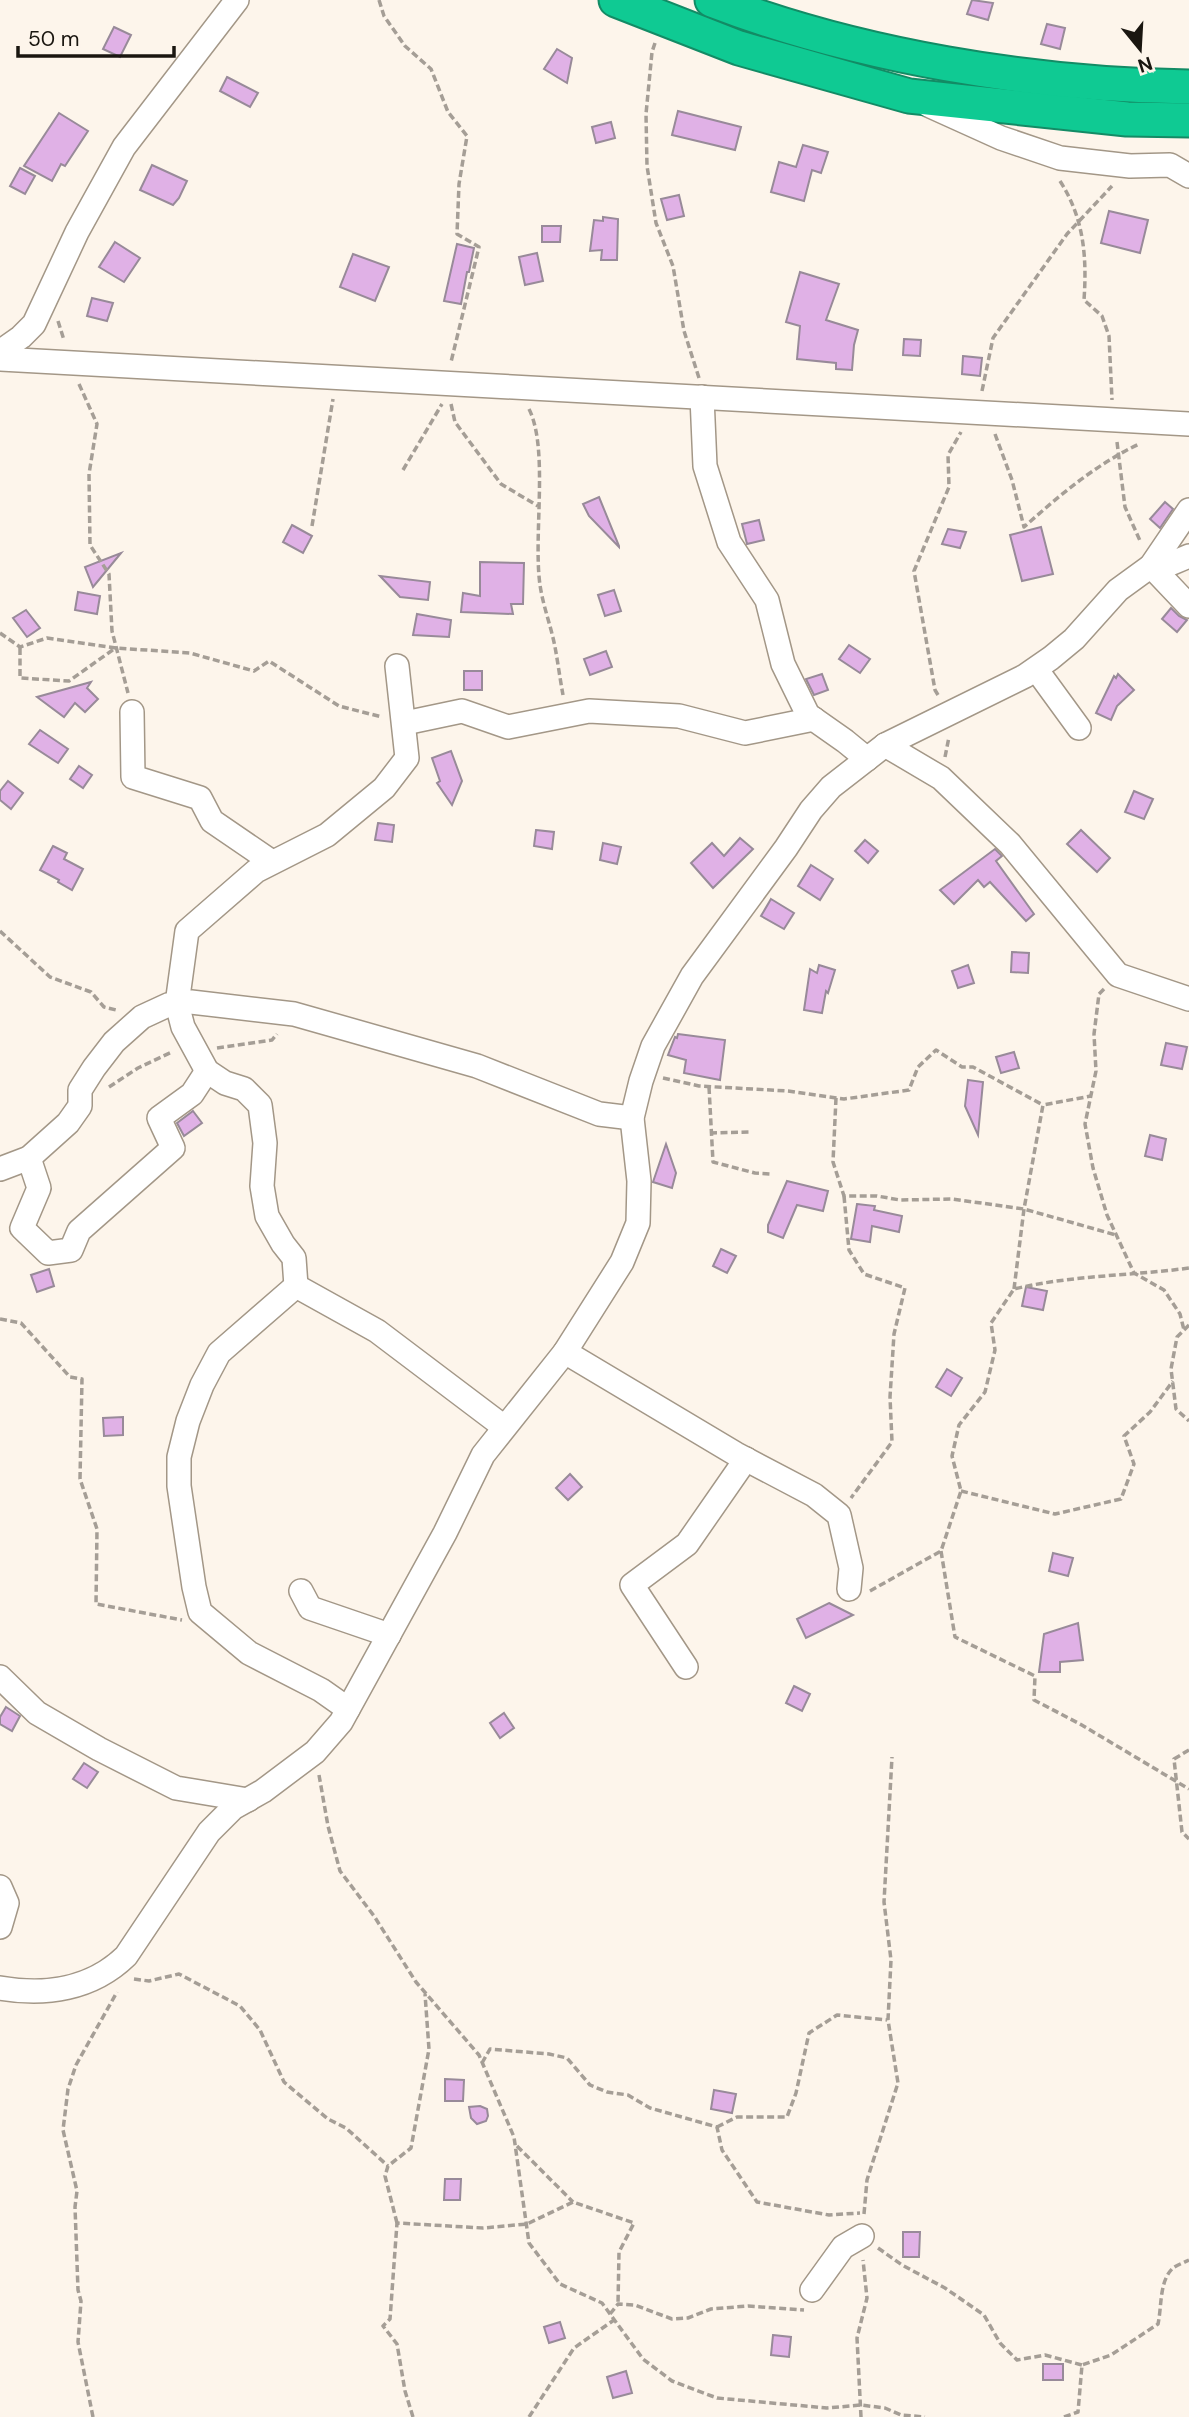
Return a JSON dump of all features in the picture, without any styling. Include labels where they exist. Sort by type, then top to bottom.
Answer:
[{"type":"highway","points":[[617,0],[739,48],[909,96],[1127,119],[1189,120]]},
{"type":"highway","points":[[712,0],[745,13],[817,34],[931,59],[1066,79],[1189,87]]},
{"type":"street","points":[[0,352],[34,324],[100,188],[124,147],[237,0]]},
{"type":"street","points":[[909,96],[1001,138],[1060,158],[1130,166],[1170,165],[1189,176]]},
{"type":"street","points":[[0,359],[337,376],[448,388],[516,386],[1189,424]]},
{"type":"street","points":[[702,397],[705,466],[729,542],[767,600],[783,664],[808,715],[845,741],[941,778],[1010,844],[1118,975],[1189,999]]},
{"type":"street","points":[[2,1984],[44,1992],[116,1975],[209,1832],[233,1808],[263,1791],[315,1752],[341,1722],[445,1532],[483,1455],[565,1352],[622,1262],[638,1223],[639,1181],[632,1118],[644,1074],[665,1023],[692,976],[811,810],[831,787],[876,752],[1036,668],[1074,639],[1118,590],[1152,566],[1189,510]]},
{"type":"street","points":[[1152,566],[1170,564],[1189,556]]},
{"type":"street","points":[[1152,566],[1189,607]]},
{"type":"street","points":[[296,1286],[294,1258],[267,1216],[261,1185],[265,1143],[260,1105],[244,1089],[225,1083],[207,1070],[183,1027],[177,1004],[187,931],[256,871],[327,835],[384,788],[407,758],[397,666]]},
{"type":"street","points":[[1036,668],[1079,729]]},
{"type":"street","points":[[405,723],[462,710],[508,727],[589,711],[679,716],[745,733],[814,719]]},
{"type":"street","points":[[132,712],[133,777],[200,798],[212,821],[272,862]]},
{"type":"street","points":[[0,1169],[29,1158],[68,1123],[80,1106],[80,1090],[114,1042],[142,1017],[167,1005],[177,1004],[204,1003],[294,1014],[477,1066],[598,1114],[632,1118]]},
{"type":"street","points":[[29,1158],[39,1188],[22,1228],[48,1253],[71,1250],[79,1231],[173,1148],[159,1118],[192,1094],[207,1070]]},
{"type":"street","points":[[296,1286],[377,1331],[504,1427]]},
{"type":"street","points":[[296,1286],[219,1353],[202,1385],[188,1421],[179,1457],[179,1486],[200,1612],[249,1653],[321,1690],[348,1709]]},
{"type":"street","points":[[565,1352],[746,1460],[814,1495],[839,1515],[851,1568],[849,1589]]},
{"type":"street","points":[[686,1667],[632,1585],[687,1544],[746,1460]]},
{"type":"street","points":[[301,1591],[310,1608],[389,1635]]},
{"type":"street","points":[[0,1677],[37,1713],[99,1749],[176,1788],[248,1800]]},
{"type":"street","points":[[0,1887],[7,1903],[0,1927]]},
{"type":"street","points":[[812,2290],[843,2247],[862,2236]]},
{"type":"path","points":[[379,0],[384,16],[405,46],[431,69],[448,113],[467,136],[458,184],[457,234],[479,247],[448,388],[403,470]]},
{"type":"path","points":[[664,19],[652,52],[646,114],[647,166],[656,223],[673,266],[684,331],[697,369],[702,397]]},
{"type":"path","points":[[1034,149],[1062,183],[1079,221],[1086,265],[1084,300]]},
{"type":"path","points":[[941,778],[954,712],[943,706],[935,690],[914,571],[949,487],[948,455],[979,412],[993,338],[1067,234],[1130,166]]},
{"type":"path","points":[[50,287],[69,361],[97,424],[89,474],[90,545],[109,574],[112,631],[132,712]]},
{"type":"path","points":[[312,526],[337,376]]},
{"type":"path","points":[[516,386],[536,423],[540,586],[555,647],[566,715]]},
{"type":"path","points":[[448,388],[455,422],[501,484],[538,506]]},
{"type":"path","points":[[979,412],[1012,480],[1024,527],[1067,488],[1140,443]]},
{"type":"path","points":[[0,633],[20,647]]},
{"type":"path","points":[[20,647],[47,638],[116,648],[190,653],[254,671],[270,662],[339,706],[405,723]]},
{"type":"path","points":[[20,647],[19,678],[69,681],[116,648]]},
{"type":"path","points":[[0,931],[50,977],[91,992],[104,1007],[142,1017]]},
{"type":"path","points":[[1118,975],[1099,995],[1094,1034],[1097,1071],[1085,1124],[1093,1168],[1107,1216],[1134,1273],[1164,1290],[1180,1314],[1184,1330]]},
{"type":"path","points":[[644,1074],[709,1087],[788,1091],[844,1098],[909,1090],[918,1067],[936,1050],[962,1067],[973,1067],[1044,1105],[1091,1096]]},
{"type":"path","points":[[709,1087],[713,1162],[754,1173],[770,1174]]},
{"type":"path","points":[[836,1097],[833,1162],[844,1196],[849,1250],[864,1275],[905,1288],[894,1334],[890,1397],[892,1442],[839,1515]]},
{"type":"path","points":[[1044,1105],[1024,1209],[1014,1289],[990,1323],[995,1350],[985,1392],[959,1425],[952,1456],[961,1490],[941,1551],[955,1637],[1035,1676],[1034,1700],[1189,1789]]},
{"type":"path","points":[[710,1133],[751,1132]]},
{"type":"path","points":[[844,1196],[877,1196],[900,1200],[952,1199],[1024,1209],[1116,1234]]},
{"type":"path","points":[[1014,1289],[1067,1279],[1189,1268]]},
{"type":"path","points":[[0,1319],[21,1323],[70,1377],[82,1379],[80,1479],[97,1529],[96,1604],[174,1620],[208,1620]]},
{"type":"path","points":[[1189,1325],[1177,1337],[1171,1369],[1177,1409],[1189,1421]]},
{"type":"path","points":[[961,1490],[1055,1514],[1121,1499],[1134,1464],[1124,1436],[1150,1412],[1172,1381]]},
{"type":"path","points":[[849,1589],[870,1591],[941,1551]]},
{"type":"path","points":[[1189,1750],[1174,1759],[1182,1832],[1189,1839]]},
{"type":"path","points":[[315,1752],[328,1826],[340,1871],[374,1916],[425,1993],[479,2055],[514,2137],[529,2243],[560,2284],[602,2304],[643,2359],[672,2381],[717,2399],[827,2408],[860,2404],[884,2408],[901,2415],[925,2417]]},
{"type":"path","points":[[861,2417],[858,2338],[867,2298],[862,2236],[867,2180],[898,2083],[888,2020],[891,1960],[884,1902],[892,1757]]},
{"type":"path","points":[[93,2417],[78,2342],[81,2301],[78,2290],[75,2207],[77,2191],[63,2130],[68,2089],[76,2065],[119,1988],[116,1975],[149,1981],[179,1974],[240,2006],[260,2030],[284,2082],[328,2119],[346,2128],[388,2166]]},
{"type":"path","points":[[413,2417],[405,2391],[397,2344],[383,2326],[390,2319],[397,2223],[385,2176],[388,2166],[411,2148],[429,2049],[425,1993]]},
{"type":"path","points":[[482,2063],[490,2049],[567,2058],[590,2085],[607,2092],[628,2095],[650,2108],[717,2127],[737,2116],[787,2117],[796,2093],[809,2033],[837,2015],[888,2020]]},
{"type":"path","points":[[717,2127],[722,2150],[757,2202],[829,2215],[864,2213]]},
{"type":"path","points":[[515,2145],[573,2202],[634,2223],[619,2252],[618,2305],[610,2314]]},
{"type":"path","points":[[397,2223],[483,2228],[527,2224],[573,2202]]},
{"type":"path","points":[[862,2236],[902,2265],[945,2288],[984,2315],[1000,2343],[1017,2360],[1045,2356],[1082,2365],[1111,2355],[1158,2324],[1163,2303],[1162,2287],[1173,2268],[1189,2260]]},
{"type":"path","points":[[618,2305],[635,2305],[672,2319],[688,2318],[711,2309],[748,2306],[803,2312],[812,2290]]},
{"type":"path","points":[[529,2417],[574,2348],[614,2319]]},
{"type":"path","points":[[1063,2417],[1078,2412],[1082,2365]]},
{"type":"building","points":[[972,0],[993,3],[988,20],[967,14]]},
{"type":"building","points":[[1047,24],[1065,28],[1060,49],[1041,44]]},
{"type":"building","points":[[114,27],[131,35],[120,57],[103,49]]},
{"type":"building","points":[[557,49],[572,58],[567,83],[544,69]]},
{"type":"building","points":[[227,77],[258,93],[250,107],[220,91]]},
{"type":"building","points":[[678,111],[741,127],[735,150],[672,135]]},
{"type":"building","points":[[59,113],[88,131],[65,166],[61,164],[52,181],[24,166]]},
{"type":"building","points":[[611,122],[615,138],[596,143],[592,127]]},
{"type":"building","points":[[803,145],[828,152],[821,173],[812,170],[804,201],[771,192],[779,162],[796,167]]},
{"type":"building","points":[[152,165],[187,181],[173,205],[140,190]]},
{"type":"building","points":[[20,168],[35,176],[25,194],[10,186]]},
{"type":"building","points":[[679,195],[684,216],[667,220],[661,199]]},
{"type":"building","points":[[1109,211],[1148,220],[1140,253],[1101,243]]},
{"type":"building","points":[[603,217],[618,219],[617,260],[601,260],[602,250],[590,251],[594,220],[603,221]]},
{"type":"building","points":[[542,226],[561,226],[560,242],[542,242]]},
{"type":"building","points":[[115,242],[140,258],[124,282],[99,267]]},
{"type":"building","points":[[457,244],[474,248],[461,304],[444,301]]},
{"type":"building","points":[[537,253],[543,281],[525,285],[519,257]]},
{"type":"building","points":[[353,254],[389,267],[375,301],[340,287]]},
{"type":"building","points":[[800,272],[839,284],[826,320],[858,330],[852,370],[836,369],[836,363],[797,359],[800,326],[786,322]]},
{"type":"building","points":[[92,298],[113,303],[107,321],[87,316]]},
{"type":"building","points":[[904,339],[921,340],[920,356],[903,355]]},
{"type":"building","points":[[963,356],[982,358],[980,376],[962,374]]},
{"type":"building","points":[[599,497],[619,547],[589,516],[583,504]]},
{"type":"building","points":[[1165,502],[1173,509],[1160,528],[1150,519]]},
{"type":"building","points":[[759,520],[764,540],[747,544],[742,524]]},
{"type":"building","points":[[292,525],[312,536],[303,553],[283,542]]},
{"type":"building","points":[[1041,527],[1053,574],[1022,581],[1010,535]]},
{"type":"building","points":[[948,529],[966,532],[960,548],[942,544]]},
{"type":"building","points":[[121,553],[93,587],[85,567]]},
{"type":"building","points":[[480,562],[524,563],[523,604],[511,604],[513,614],[461,612],[463,593],[480,596]]},
{"type":"building","points":[[380,576],[430,582],[428,600],[400,597]]},
{"type":"building","points":[[614,590],[621,611],[605,616],[598,595]]},
{"type":"building","points":[[78,592],[100,596],[97,614],[75,610]]},
{"type":"building","points":[[1171,608],[1187,620],[1177,632],[1162,619]]},
{"type":"building","points":[[26,610],[40,628],[27,637],[13,618]]},
{"type":"building","points":[[417,614],[451,620],[449,637],[413,635]]},
{"type":"building","points":[[849,645],[870,659],[860,673],[839,659]]},
{"type":"building","points":[[606,651],[612,667],[590,675],[584,659]]},
{"type":"building","points":[[464,671],[482,671],[482,690],[464,690]]},
{"type":"building","points":[[822,674],[828,690],[814,695],[806,679]]},
{"type":"building","points":[[1118,674],[1134,690],[1117,706],[1111,720],[1096,713],[1114,676],[1116,678]]},
{"type":"building","points":[[91,682],[87,688],[98,699],[85,712],[75,703],[64,717],[37,697]]},
{"type":"building","points":[[40,730],[68,749],[58,763],[29,744]]},
{"type":"building","points":[[451,751],[462,781],[452,805],[437,783],[440,781],[432,758]]},
{"type":"building","points":[[79,766],[92,775],[83,788],[70,779]]},
{"type":"building","points":[[8,781],[23,793],[11,809],[0,800],[0,791]]},
{"type":"building","points":[[1134,791],[1153,799],[1144,819],[1125,812]]},
{"type":"building","points":[[378,823],[394,825],[392,842],[375,840]]},
{"type":"building","points":[[536,830],[554,832],[552,849],[534,846]]},
{"type":"building","points":[[1081,830],[1110,858],[1097,872],[1067,844]]},
{"type":"building","points":[[740,838],[753,849],[713,888],[691,863],[712,843],[724,856]]},
{"type":"building","points":[[865,840],[878,851],[868,863],[855,851]]},
{"type":"building","points":[[603,843],[621,847],[617,864],[600,860]]},
{"type":"building","points":[[53,846],[67,853],[64,859],[83,869],[72,890],[40,870]]},
{"type":"building","points":[[995,849],[1002,856],[996,861],[1034,914],[1026,921],[990,882],[984,887],[978,880],[954,904],[940,890]]},
{"type":"building","points":[[811,865],[833,879],[820,900],[798,886]]},
{"type":"building","points":[[771,899],[794,913],[784,929],[761,916]]},
{"type":"building","points":[[1012,952],[1029,953],[1028,973],[1011,972]]},
{"type":"building","points":[[819,965],[835,970],[828,993],[826,991],[822,1013],[804,1010],[810,969],[817,973]]},
{"type":"building","points":[[968,965],[974,983],[958,988],[952,971]]},
{"type":"building","points":[[678,1034],[725,1040],[720,1080],[684,1073],[686,1060],[668,1055]]},
{"type":"building","points":[[1166,1043],[1187,1047],[1182,1069],[1161,1065]]},
{"type":"building","points":[[1014,1052],[1019,1068],[1001,1073],[996,1057]]},
{"type":"building","points":[[968,1080],[983,1082],[978,1135],[965,1106]]},
{"type":"building","points":[[193,1111],[202,1123],[184,1136],[177,1123]]},
{"type":"building","points":[[1150,1135],[1166,1139],[1162,1160],[1145,1156]]},
{"type":"building","points":[[666,1144],[676,1173],[672,1188],[653,1182]]},
{"type":"building","points":[[787,1181],[828,1191],[823,1211],[797,1205],[783,1238],[768,1232],[768,1225]]},
{"type":"building","points":[[857,1204],[875,1206],[874,1210],[902,1216],[899,1232],[872,1226],[870,1242],[851,1239]]},
{"type":"building","points":[[721,1249],[736,1256],[727,1273],[713,1266]]},
{"type":"building","points":[[49,1269],[54,1286],[37,1292],[31,1275]]},
{"type":"building","points":[[1026,1287],[1047,1291],[1043,1310],[1022,1306]]},
{"type":"building","points":[[947,1369],[962,1378],[951,1396],[936,1387]]},
{"type":"building","points":[[123,1417],[123,1435],[104,1436],[103,1418]]},
{"type":"building","points":[[570,1474],[582,1487],[568,1500],[556,1488]]},
{"type":"building","points":[[1053,1553],[1073,1558],[1068,1576],[1049,1571]]},
{"type":"building","points":[[829,1603],[853,1615],[806,1638],[797,1619]]},
{"type":"building","points":[[1078,1623],[1083,1660],[1060,1662],[1060,1672],[1039,1672],[1044,1634]]},
{"type":"building","points":[[794,1686],[810,1694],[802,1711],[786,1703]]},
{"type":"building","points":[[6,1707],[20,1716],[12,1731],[0,1724],[0,1717]]},
{"type":"building","points":[[504,1713],[514,1728],[500,1738],[490,1723]]},
{"type":"building","points":[[84,1763],[98,1772],[87,1788],[73,1779]]},
{"type":"building","points":[[445,2079],[464,2080],[463,2101],[445,2101]]},
{"type":"building","points":[[714,2090],[736,2094],[732,2113],[711,2109]]},
{"type":"building","points":[[480,2106],[487,2109],[488,2116],[486,2121],[477,2124],[471,2118],[469,2107]]},
{"type":"building","points":[[445,2179],[461,2179],[460,2200],[444,2200]]},
{"type":"building","points":[[903,2232],[920,2232],[919,2257],[903,2257]]},
{"type":"building","points":[[560,2322],[565,2338],[549,2343],[544,2327]]},
{"type":"building","points":[[773,2335],[791,2337],[789,2357],[771,2355]]},
{"type":"building","points":[[1043,2364],[1063,2364],[1063,2380],[1043,2380]]},
{"type":"building","points":[[626,2371],[632,2393],[613,2398],[607,2377]]}]
